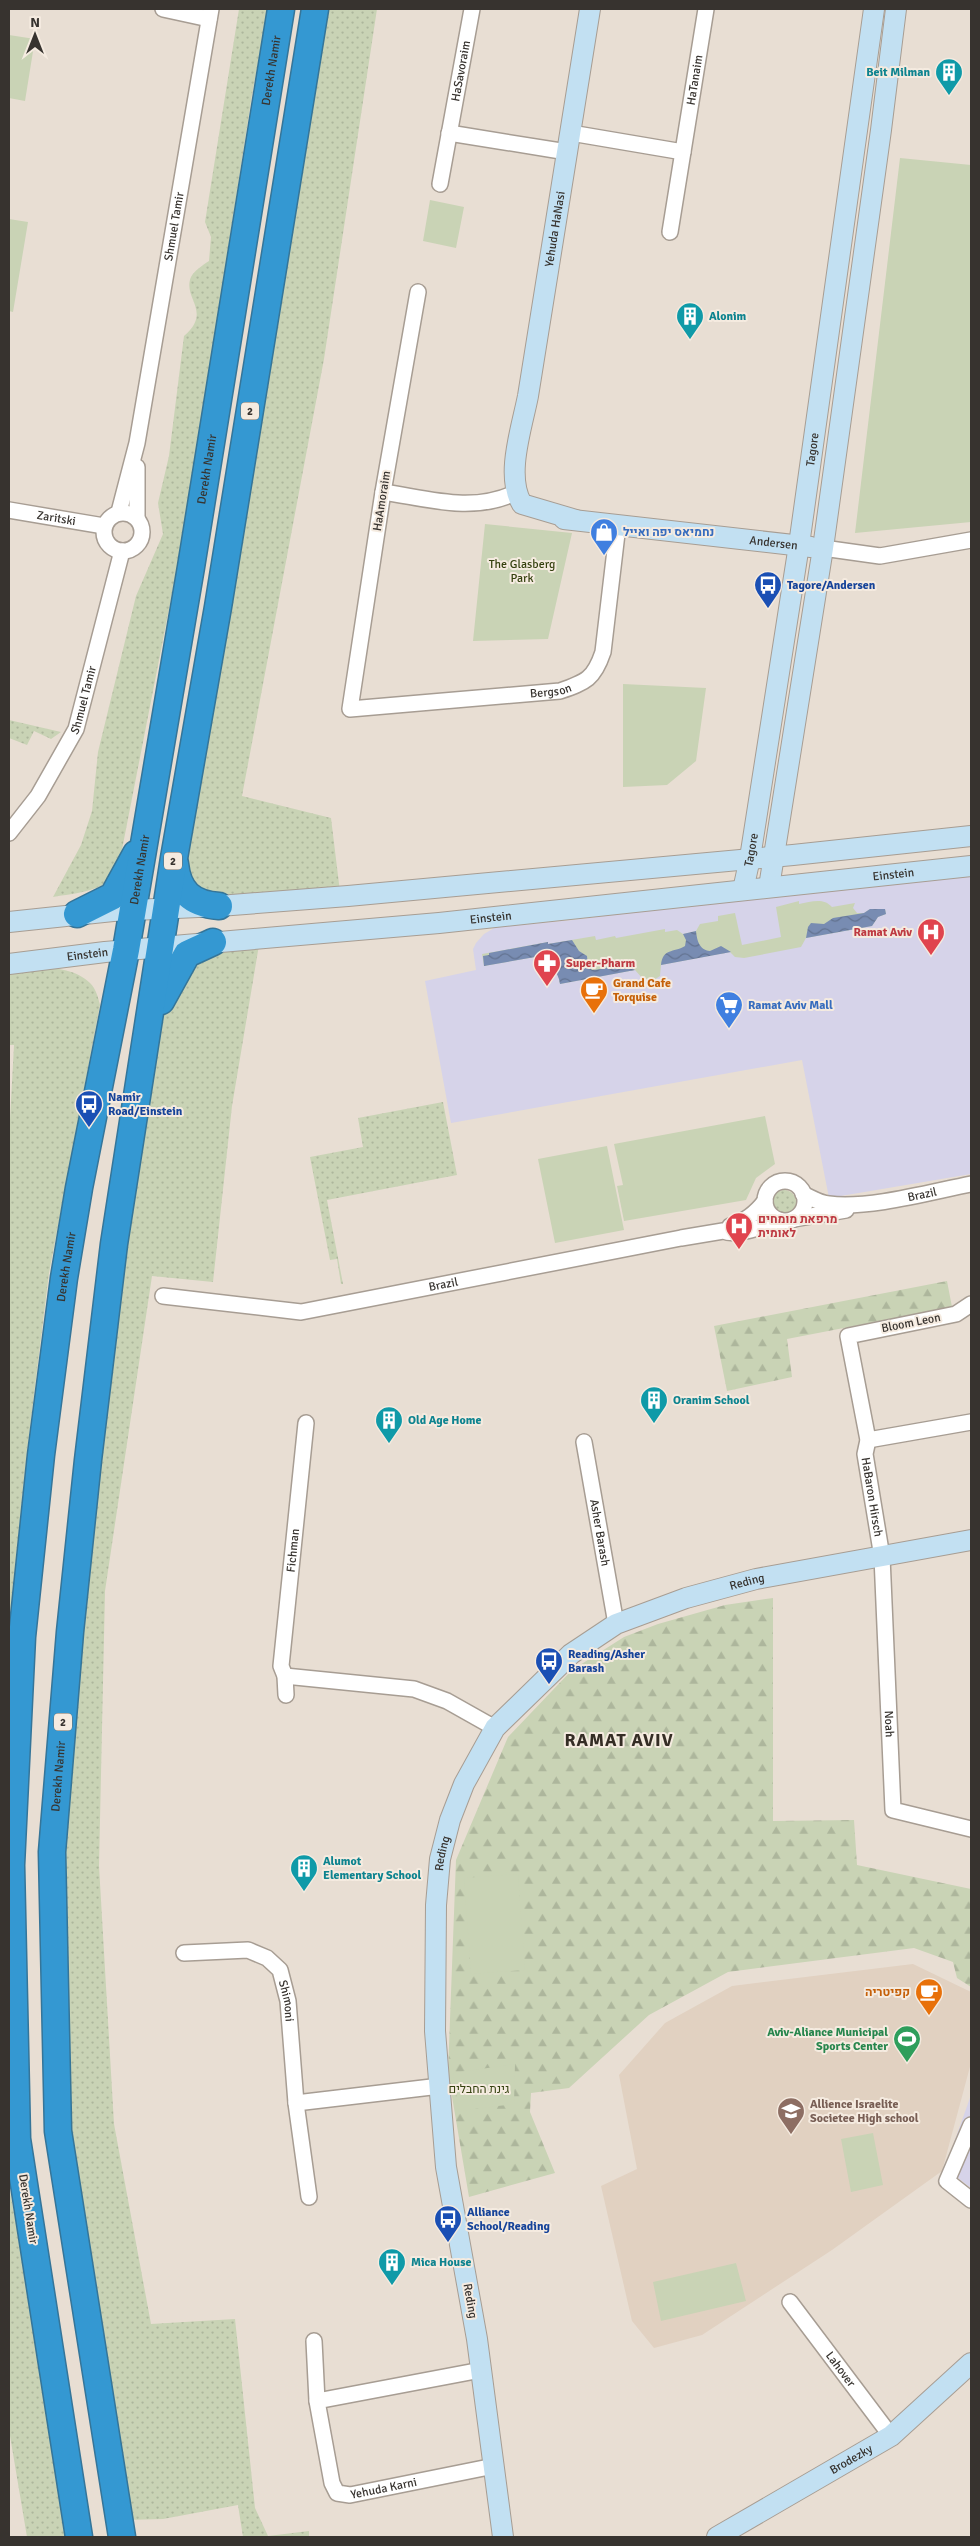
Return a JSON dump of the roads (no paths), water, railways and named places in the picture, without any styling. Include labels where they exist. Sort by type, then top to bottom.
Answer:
[{"type":"highway","name":"Derekh Namir","points":[[79,2537],[17,2138],[11,1866],[22,1637],[41,1455],[76,1205],[126,950],[191,567],[281,9]]},
{"type":"highway","name":"Derekh Namir","points":[[122,2537],[58,2131],[52,1852],[70,1632],[114,1244],[174,858],[218,607],[315,9]]},
{"type":"highway","points":[[77,914],[113,896],[144,841]]},
{"type":"highway","points":[[174,858],[178,883],[187,897],[199,903],[219,906]]},
{"type":"highway","points":[[148,1029],[174,975],[187,954],[214,942]]},
{"type":"street","points":[[163,9],[210,14]]},
{"type":"street","name":"HaSavoraim","points":[[440,184],[472,9]]},
{"type":"street","name":"Yehuda HaNasi","points":[[511,495],[508,473],[518,447],[528,396],[590,9]]},
{"type":"street","name":"HaTanaim","points":[[670,232],[706,9]]},
{"type":"street","name":"Tagore","points":[[743,890],[750,858],[799,545],[874,9]]},
{"type":"street","name":"Tagore","points":[[769,887],[823,548],[880,139],[896,9]]},
{"type":"street","name":"Shmuel Tamir","points":[[120,512],[137,443],[210,14]]},
{"type":"street","points":[[449,134],[683,152]]},
{"type":"street","name":"HaAmoraim","points":[[350,709],[418,292]]},
{"type":"street","name":"Shmuel Tamir","points":[[137,443],[137,518]]},
{"type":"street","points":[[384,492],[469,505],[488,503],[511,495]]},
{"type":"street","name":"Andersen","points":[[511,495],[510,507],[519,513],[880,556],[971,540]]},
{"type":"street","name":"Zaritski","points":[[9,510],[104,526]]},
{"type":"street","points":[[120,512],[126,512],[137,518],[141,523],[142,536],[135,547],[122,551],[111,547],[107,543],[103,532],[104,526],[110,517],[120,512]]},
{"type":"street","name":"Bergson","points":[[350,709],[560,691],[585,683],[597,670],[604,644],[618,524]]},
{"type":"street","name":"Shmuel Tamir","points":[[9,832],[38,796],[76,729],[122,551]]},
{"type":"street","points":[[9,922],[133,909],[219,906],[774,856],[971,836]]},
{"type":"street","name":"Einstein","points":[[9,964],[126,950],[431,923],[971,866]]},
{"type":"street","points":[[780,1182],[792,1183],[803,1194],[802,1211],[794,1219],[779,1220],[769,1213],[765,1201],[769,1189],[780,1182]]},
{"type":"street","name":"Brazil","points":[[794,1219],[971,1184]]},
{"type":"street","name":"Brazil","points":[[803,1194],[830,1204],[874,1202]]},
{"type":"street","name":"Brazil","points":[[723,1231],[728,1226],[743,1222],[757,1211],[765,1201]]},
{"type":"street","name":"Brazil","points":[[163,1296],[301,1312],[723,1231],[728,1233],[761,1227],[779,1220]]},
{"type":"street","name":"Bloom Leon","points":[[848,1336],[956,1314],[971,1304]]},
{"type":"street","name":"HaBaron Hirsch","points":[[848,1336],[868,1440],[865,1454],[882,1557]]},
{"type":"street","name":"HaBaron Hirsch","points":[[868,1440],[971,1422]]},
{"type":"street","name":"Fichman","points":[[286,1695],[285,1676],[281,1666],[306,1423]]},
{"type":"street","name":"Asher Barash","points":[[584,1442],[616,1624]]},
{"type":"street","name":"Reding","points":[[503,2537],[481,2370],[446,2167],[435,2031],[436,1905],[440,1859],[450,1820],[464,1784],[495,1728],[571,1654],[616,1624],[686,1598],[756,1578],[971,1540]]},
{"type":"street","name":"Noah","points":[[882,1557],[893,1810],[971,1829]]},
{"type":"street","points":[[285,1676],[414,1689],[447,1701],[495,1728]]},
{"type":"street","name":"Shimoni","points":[[184,1953],[248,1950],[267,1958],[280,1970],[288,2001],[296,2103],[309,2197]]},
{"type":"street","points":[[296,2103],[440,2086]]},
{"type":"street","points":[[971,2125],[947,2181],[971,2200]]},
{"type":"street","name":"Lahover","points":[[790,2302],[891,2436]]},
{"type":"street","name":"Yehuda Karni","points":[[314,2341],[317,2401],[332,2484],[337,2493],[350,2495],[494,2466]]},
{"type":"street","name":"Brodezky","points":[[717,2537],[891,2436],[971,2363]]},
{"type":"street","points":[[317,2401],[481,2370]]},
{"type":"street","name":"Reding","points":[[501,2513],[511,2537]]},
{"type":"water","points":[[870,909],[885,909],[886,914],[878,917],[872,926],[806,938],[808,927],[811,923],[824,924],[833,918],[864,913]]},
{"type":"water","points":[[696,931],[698,941],[703,949],[710,951],[721,946],[731,952],[661,965],[666,953],[685,946],[686,940],[683,934]]},
{"type":"water","points":[[572,940],[579,951],[587,956],[588,966],[592,970],[623,965],[635,970],[560,984],[555,971],[549,966],[536,963],[535,957],[484,966],[483,956],[489,955],[489,953],[548,942],[548,944]]},
{"type":"place","name":"Beit Milman","points":[[949,96]]},
{"type":"place","name":"Alonim","points":[[690,340]]},
{"type":"place","name":"נחמיאס יפה ואייל","points":[[604,556]]},
{"type":"place","name":"Tagore/Andersen","points":[[768,609]]},
{"type":"place","name":"Ramat Aviv","points":[[931,956]]},
{"type":"place","name":"Super-Pharm","points":[[547,987]]},
{"type":"place","name":"Grand Cafe Torquise","points":[[594,1014]]},
{"type":"place","name":"Ramat Aviv Mall","points":[[729,1029]]},
{"type":"place","name":"Namir Road/Einstein","points":[[89,1128]]},
{"type":"place","name":"מרפאת מומחים לאומית","points":[[739,1250]]},
{"type":"place","name":"Oranim School","points":[[654,1424]]},
{"type":"place","name":"Old Age Home","points":[[389,1444]]},
{"type":"place","name":"Reading/Asher Barash","points":[[549,1685]]},
{"type":"place","name":"Alumot Elementary School","points":[[304,1892]]},
{"type":"place","name":"קפיטריה","points":[[929,2016]]},
{"type":"place","name":"Aviv-Aliance Municipal Sports Center","points":[[907,2063]]},
{"type":"place","name":"Allience Israelite Societee High school","points":[[791,2135]]},
{"type":"place","name":"Alliance School/Reading","points":[[448,2243]]},
{"type":"place","name":"Mica House","points":[[392,2286]]},
{"type":"district","name":"RAMAT AVIV","points":[[619,1740]]},
{"type":"park label","name":"The Glasberg Park","points":[[522,571]]},
{"type":"park label","name":"גינת החבלים","points":[[479,2089]]}]
